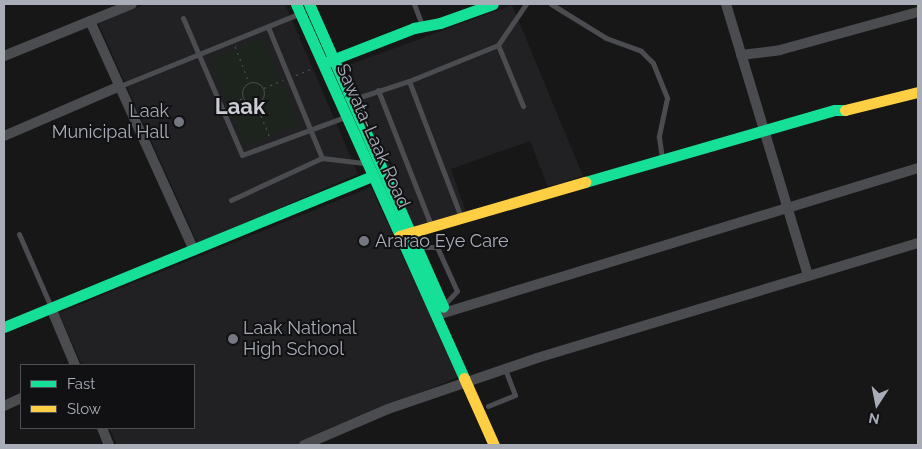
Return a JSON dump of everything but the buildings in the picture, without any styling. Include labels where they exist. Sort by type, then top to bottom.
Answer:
[{"type":"street","points":[[4,56],[132,4]]},
{"type":"street","points":[[328,65],[493,4]]},
{"type":"street","points":[[726,4],[789,205],[808,275]]},
{"type":"street","name":"Sawata-Laak Road","points":[[310,6],[345,117],[372,176],[408,239]]},
{"type":"street","name":"Sawata-Laak Road","points":[[298,9],[328,65],[351,100],[408,239],[472,379],[494,445]]},
{"type":"street","points":[[742,55],[774,52],[918,12]]},
{"type":"street","points":[[90,21],[194,250]]},
{"type":"street","points":[[4,136],[120,86]]},
{"type":"street","points":[[408,239],[432,229],[662,160],[827,121],[847,110],[918,92]]},
{"type":"street","points":[[462,220],[766,134]]},
{"type":"street","points":[[441,311],[789,205],[918,168]]},
{"type":"street","points":[[4,326],[372,176]]},
{"type":"street","points":[[304,445],[472,379],[808,275],[918,244]]},
{"type":"street","points":[[51,308],[75,364]]},
{"type":"street","name":"Sawata-Laak Road","points":[[472,379],[488,406],[505,445]]},
{"type":"street","points":[[4,406],[20,398]]},
{"type":"street","points":[[102,429],[105,444]]},
{"type":"lane","points":[[414,4],[424,29]]},
{"type":"lane","points":[[351,100],[410,81],[498,46],[526,4]]},
{"type":"lane","points":[[551,4],[606,38],[641,51],[653,63],[667,98],[659,137],[662,160]]},
{"type":"lane","points":[[120,86],[268,27],[298,9],[310,6]]},
{"type":"lane","points":[[183,18],[242,155],[345,117]]},
{"type":"lane","points":[[268,27],[322,158]]},
{"type":"lane","points":[[498,46],[523,106]]},
{"type":"lane","points":[[410,81],[462,220]]},
{"type":"lane","points":[[378,90],[432,229]]},
{"type":"lane","points":[[231,200],[322,158],[366,163]]},
{"type":"lane","points":[[19,234],[51,308]]},
{"type":"lane","points":[[408,239],[437,247],[456,291],[441,311]]},
{"type":"lane","points":[[488,406],[515,395],[504,369]]},
{"type":"path","points":[[232,41],[250,82]]},
{"type":"path","points":[[250,82],[256,82],[263,88],[262,99],[256,103],[250,103],[243,98],[243,89],[250,82]]},
{"type":"path","points":[[222,106],[243,98]]},
{"type":"path","points":[[256,103],[273,144]]},
{"type":"shaded area","points":[[146,4],[285,4],[358,174],[198,244],[98,23]]},
{"type":"shaded area","points":[[512,5],[583,176],[548,187],[530,141],[451,169],[466,212],[412,228],[343,67]]},
{"type":"shaded area","points":[[263,37],[299,124],[244,146],[209,59]]},
{"type":"shaded area","name":"Laak National High School","points":[[371,187],[458,377],[296,445],[117,445],[109,429],[195,429],[195,364],[82,364],[59,313]]},
{"type":"traffic: fast","points":[[296,4],[464,378]]},
{"type":"traffic: fast","points":[[309,4],[443,307]]},
{"type":"traffic: fast","points":[[324,63],[414,28],[440,23],[493,4]]},
{"type":"traffic: fast","points":[[585,182],[835,110],[845,110]]},
{"type":"traffic: fast","points":[[4,327],[372,176]]},
{"type":"traffic: slow","points":[[845,110],[918,92]]},
{"type":"traffic: slow","points":[[399,236],[585,182]]},
{"type":"traffic: slow","points":[[464,378],[494,445]]},
{"type":"place","name":"Laak Municipal Hall","points":[[179,122]]},
{"type":"place","name":"Ararao Eye Care","points":[[364,241]]},
{"type":"place","name":"Laak National High School","points":[[233,339]]},
{"type":"district","name":"Laak","points":[[240,107]]}]
